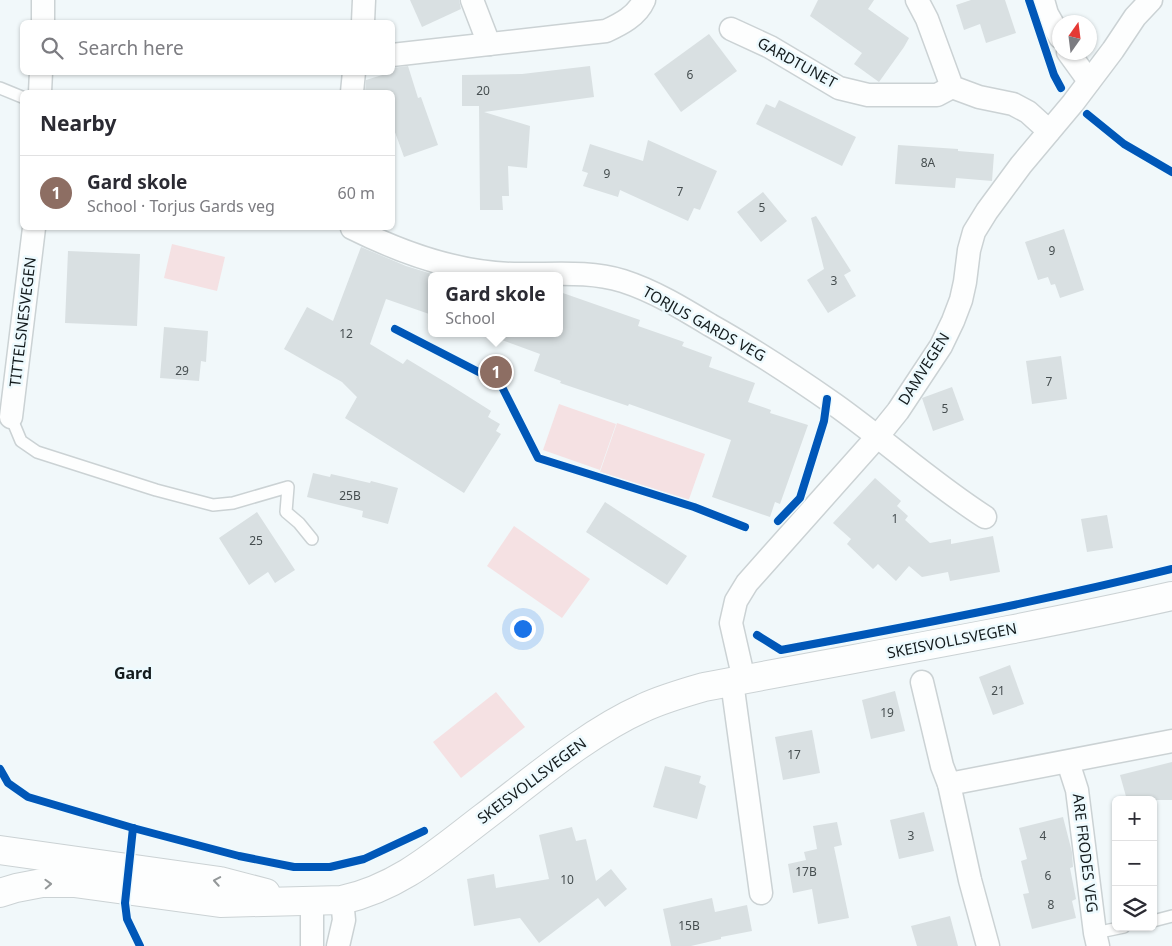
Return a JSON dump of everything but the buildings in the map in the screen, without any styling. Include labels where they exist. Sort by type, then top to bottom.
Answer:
[{"type":"main road","name":"SKEISVOLLSVEGEN","points":[[0,893],[16,888],[42,884],[74,883],[220,903],[342,900],[390,884],[427,861],[561,758],[611,724],[643,708],[675,696],[738,681],[915,649],[1172,596]]},
{"type":"main road","name":"SKEISVOLLSVEGEN","points":[[0,850],[220,881],[305,901]]},
{"type":"street","points":[[43,0],[43,20]]},
{"type":"street","points":[[363,20],[364,0]]},
{"type":"street","points":[[472,0],[489,44]]},
{"type":"street","points":[[395,55],[606,31],[623,22],[640,7],[644,0]]},
{"type":"street","points":[[917,0],[952,87],[979,97],[1013,104],[1028,112],[1049,131]]},
{"type":"street","points":[[1043,0],[1052,23]]},
{"type":"street","name":"DAMVEGEN","points":[[738,681],[731,623],[736,601],[747,583],[898,411],[941,346],[953,321],[961,300],[969,250],[974,232],[1016,172],[1090,81],[1134,17],[1151,0]]},
{"type":"street","name":"GARDTUNET","points":[[731,29],[770,47],[839,88],[868,95],[937,95],[952,87]]},
{"type":"street","points":[[1074,60],[1090,81]]},
{"type":"street","points":[[40,90],[41,75]]},
{"type":"street","points":[[352,90],[354,75]]},
{"type":"street","name":"TITTELSNESVEGEN","points":[[11,417],[34,230]]},
{"type":"street","name":"TORJUS GARDS VEG","points":[[356,230],[377,240],[456,268],[482,272]]},
{"type":"street","name":"TORJUS GARDS VEG","points":[[563,273],[589,273],[622,281],[658,294],[750,348],[834,405],[958,499],[985,517]]},
{"type":"street","points":[[738,681],[761,893]]},
{"type":"street","points":[[922,682],[988,946]]},
{"type":"street","points":[[949,784],[1172,741]]},
{"type":"street","name":"ARE FRODES VEG","points":[[1068,762],[1077,790],[1097,939]]},
{"type":"street","points":[[338,946],[344,920],[342,900]]},
{"type":"street","points":[[305,901],[312,946]]},
{"type":"lane","points":[[0,88],[20,96]]},
{"type":"lane","points":[[11,417],[21,441],[37,452],[193,500],[213,504],[233,503],[288,487],[286,512],[312,538]]},
{"type":"lane","points":[[1157,920],[1172,916]]},
{"type":"lane","points":[[1097,939],[1115,931]]},
{"type":"shaded area","points":[[172,244],[225,257],[217,291],[164,278]]},
{"type":"shaded area","points":[[559,404],[616,424],[600,470],[543,450]]},
{"type":"shaded area","points":[[617,423],[705,454],[688,502],[600,472]]},
{"type":"shaded area","points":[[514,526],[590,579],[562,618],[487,566]]},
{"type":"shaded area","points":[[496,692],[525,727],[461,778],[433,742]]},
{"type":"cycle path","points":[[1029,0],[1054,75],[1061,88]]},
{"type":"cycle path","points":[[1087,114],[1124,144],[1172,172]]},
{"type":"cycle path","points":[[395,329],[500,383],[538,458],[694,507],[745,527]]},
{"type":"cycle path","points":[[778,521],[800,498],[824,421],[827,399]]},
{"type":"cycle path","points":[[757,635],[781,650],[1075,592],[1172,569]]},
{"type":"cycle path","points":[[0,769],[8,783],[28,797],[133,828],[239,856],[294,867],[330,867],[364,859],[424,831]]},
{"type":"cycle path","points":[[133,828],[125,903],[127,919],[140,946]]},
{"type":"place","name":"Gard skole","points":[[496,372]]},
{"type":"district","name":"Gard","points":[[133,673]]}]
